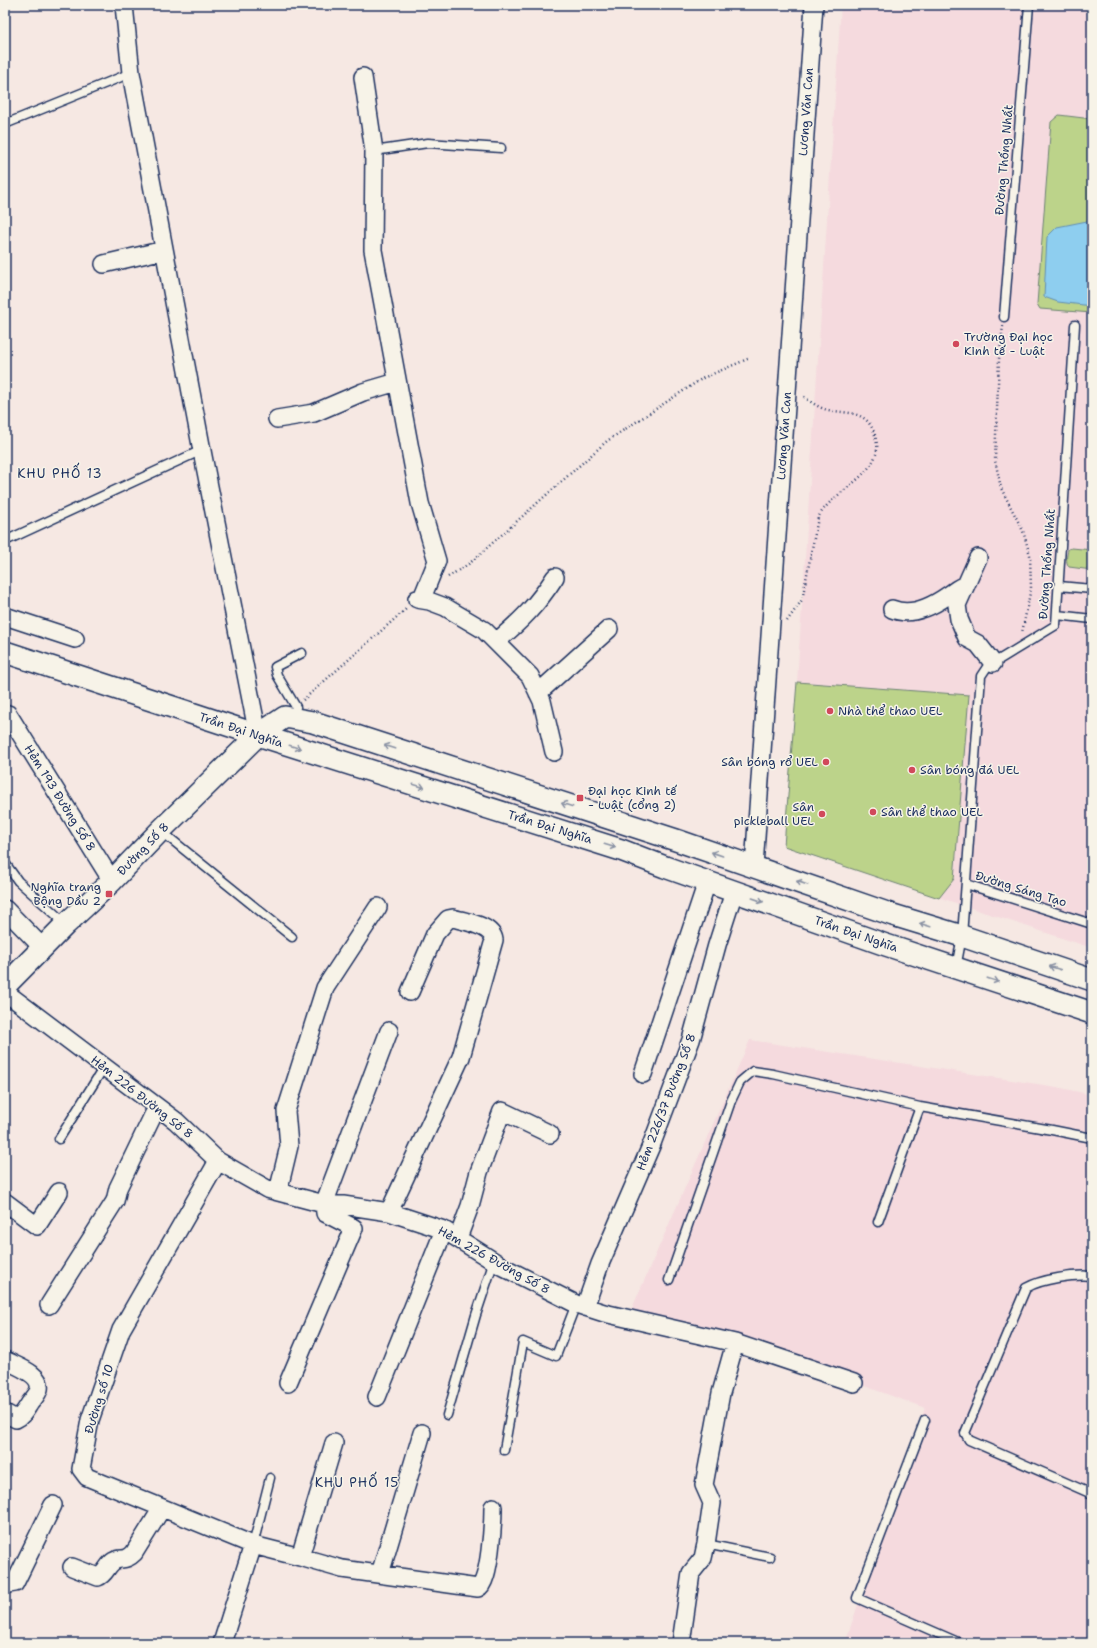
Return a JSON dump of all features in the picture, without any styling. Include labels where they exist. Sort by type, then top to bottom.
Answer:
[{"type":"street","points":[[124,5],[131,73],[202,450],[258,735]]},
{"type":"street","name":"Lương Văn Can","points":[[754,866],[814,5]]},
{"type":"street","points":[[363,77],[374,151],[373,250],[420,503],[437,561],[420,596],[445,607],[484,630],[530,676],[542,701],[554,752]]},
{"type":"street","points":[[104,264],[164,250]]},
{"type":"street","points":[[277,419],[314,413],[363,392],[397,382]]},
{"type":"street","points":[[978,558],[957,605],[959,619],[967,638],[978,644],[993,663]]},
{"type":"street","points":[[496,642],[520,622],[541,599],[555,577]]},
{"type":"street","points":[[892,609],[902,613],[919,610],[947,596],[960,586],[966,585]]},
{"type":"street","points":[[5,616],[75,639]]},
{"type":"street","points":[[538,693],[609,629]]},
{"type":"street","name":"Trần Đại Nghĩa","points":[[5,652],[258,735],[642,857],[734,892],[1092,1013]]},
{"type":"street","points":[[291,712],[313,722],[652,832],[893,915],[962,936],[1092,980]]},
{"type":"street","name":"Đường Số 8","points":[[5,986],[258,735],[291,712]]},
{"type":"street","name":"Hẻm 193 Đường Số 8","points":[[8,714],[112,881]]},
{"type":"street","points":[[642,857],[652,832]]},
{"type":"street","points":[[643,1074],[707,882]]},
{"type":"street","name":"Hẻm 226/37 Đường Số 8","points":[[580,1305],[600,1264],[651,1146],[691,1040],[717,945],[734,892]]},
{"type":"street","points":[[278,1192],[289,1146],[286,1112],[325,988],[378,907]]},
{"type":"street","points":[[5,909],[42,948]]},
{"type":"street","points":[[389,1212],[461,1057],[494,940],[493,934],[487,929],[453,918],[448,919],[435,934],[410,992]]},
{"type":"street","name":"Hẻm 226 Đường Số 8","points":[[5,992],[176,1121],[218,1161],[267,1189],[324,1204],[343,1205],[389,1212],[451,1234],[494,1261],[548,1291],[580,1305],[604,1313],[735,1343],[854,1383]]},
{"type":"street","points":[[288,1383],[354,1228],[325,1213],[324,1204],[389,1030]]},
{"type":"street","points":[[49,1305],[115,1201],[118,1188],[157,1107]]},
{"type":"street","points":[[377,1397],[451,1234],[470,1206],[479,1172],[502,1110],[550,1134]]},
{"type":"street","name":"Đường số 10","points":[[218,1161],[122,1330],[90,1420],[81,1469],[87,1477],[253,1545],[342,1569],[478,1588],[481,1587],[489,1560],[492,1538],[493,1507]]},
{"type":"street","points":[[5,1202],[37,1226],[59,1192]]},
{"type":"street","points":[[681,1643],[691,1573],[703,1558],[706,1544],[712,1502],[704,1485],[721,1393],[735,1343]]},
{"type":"street","points":[[5,1360],[31,1374],[36,1378],[39,1384],[39,1390],[22,1416],[16,1419],[5,1413]]},
{"type":"street","points":[[380,1574],[422,1433]]},
{"type":"street","points":[[300,1557],[334,1443]]},
{"type":"street","points":[[5,1582],[9,1584],[15,1583],[53,1505]]},
{"type":"street","points":[[72,1567],[98,1577],[102,1576],[108,1566],[115,1560],[129,1559],[162,1508]]},
{"type":"street","points":[[222,1643],[253,1545]]},
{"type":"lane","name":"Đường Thống Nhất","points":[[1004,317],[1029,5]]},
{"type":"lane","points":[[5,124],[131,73]]},
{"type":"lane","points":[[374,151],[428,143],[501,148]]},
{"type":"lane","name":"Đường Thống Nhất","points":[[956,968],[962,936],[981,676],[984,670],[993,663],[1056,625],[1075,325]]},
{"type":"lane","points":[[5,541],[202,450]]},
{"type":"lane","points":[[1059,586],[1092,589]]},
{"type":"lane","points":[[1057,615],[1092,619]]},
{"type":"lane","points":[[291,712],[277,675],[276,667],[302,653]]},
{"type":"lane","points":[[160,831],[292,937]]},
{"type":"lane","points":[[5,863],[18,881],[66,924]]},
{"type":"lane","name":"Đường Sáng Tạo","points":[[966,884],[1092,924]]},
{"type":"lane","points":[[58,1139],[104,1067]]},
{"type":"lane","points":[[669,1280],[731,1101],[740,1082],[753,1071],[773,1074],[920,1107],[1092,1138]]},
{"type":"lane","points":[[878,1222],[920,1107]]},
{"type":"lane","points":[[447,1415],[476,1315],[494,1261]]},
{"type":"lane","points":[[1092,1276],[1082,1275],[1063,1278],[1035,1284],[1026,1288],[965,1433],[969,1440],[1092,1494]]},
{"type":"lane","points":[[504,1450],[523,1342],[556,1356],[580,1305]]},
{"type":"lane","points":[[925,1420],[857,1598],[960,1643]]},
{"type":"lane","points":[[253,1545],[270,1478]]},
{"type":"lane","points":[[706,1544],[770,1557]]},
{"type":"path","points":[[1004,317],[999,359],[995,460],[1001,488],[1023,531],[1030,562],[1031,588],[1022,634],[1017,648]]},
{"type":"path","points":[[291,712],[420,596],[470,563],[607,441],[703,378],[750,358]]},
{"type":"path","points":[[770,640],[794,614],[802,600],[818,518],[821,511],[826,505],[860,478],[874,459],[878,450],[872,428],[864,418],[850,412],[827,410],[809,401],[799,390],[789,368]]},
{"type":"shaded area","name":"Trường Đại học Kinh tế - Luật","points":[[841,5],[1092,5],[1092,948],[784,846],[797,682]]},
{"type":"shaded area","points":[[750,1040],[1057,1087],[1092,1095],[1092,1643],[845,1643],[925,1408],[738,1340],[629,1315]]},
{"type":"green space","points":[[1059,115],[1092,119],[1092,313],[1040,309],[1037,304],[1051,122]]},
{"type":"green space","points":[[1092,340],[1092,361],[1088,357],[1088,345]]},
{"type":"green space","points":[[1068,549],[1092,550],[1092,570],[1069,567],[1067,554]]},
{"type":"green space","name":"Sân thể thao UEL","points":[[797,682],[969,695],[954,879],[939,898],[784,846]]},
{"type":"water","points":[[1092,220],[1092,306],[1058,302],[1044,297],[1047,237],[1057,227]]},
{"type":"place","name":"Trường Đại học Kinh tế - Luật","points":[[956,344]]},
{"type":"place","name":"Nhà thể thao UEL","points":[[830,711]]},
{"type":"place","name":"Sân bóng rổ UEL","points":[[826,762]]},
{"type":"place","name":"Sân bóng đá UEL","points":[[912,770]]},
{"type":"place","name":"Đại học Kinh tế - Luật (cổng 2)","points":[[580,798]]},
{"type":"place","name":"Sân thể thao UEL","points":[[873,812]]},
{"type":"place","name":"Sân pickleball UEL","points":[[822,814]]},
{"type":"place","name":"Nghĩa trang Bộng Dầu 2","points":[[109,894]]},
{"type":"district","name":"KHU PHỐ 13","points":[[60,473]]},
{"type":"district","name":"KHU PHỐ 15","points":[[357,1482]]}]
